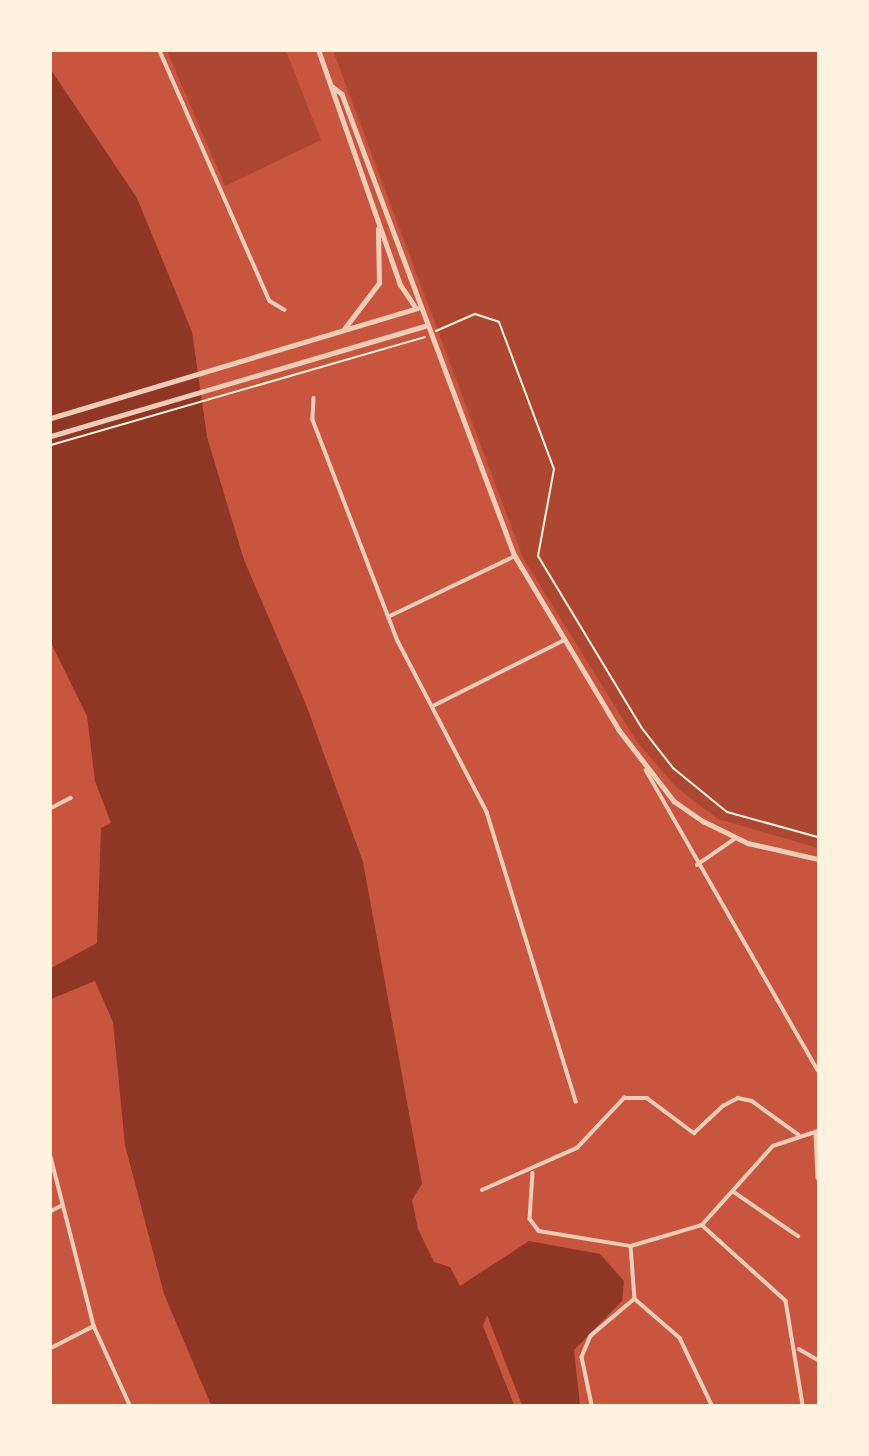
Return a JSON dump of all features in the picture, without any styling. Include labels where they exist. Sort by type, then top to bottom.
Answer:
[{"type":"street","points":[[160,51],[270,301],[285,310]]},
{"type":"street","points":[[320,51],[400,284],[417,308]]},
{"type":"street","points":[[332,87],[342,94],[412,278],[417,308],[427,335],[515,556],[564,641],[646,770],[697,865],[818,1070]]},
{"type":"street","points":[[343,330],[379,284],[376,217]]},
{"type":"street","points":[[51,418],[417,308]]},
{"type":"street","points":[[51,436],[424,326]]},
{"type":"street","points":[[314,398],[313,420],[390,616],[487,812],[576,1102]]},
{"type":"street","points":[[390,616],[515,556]]},
{"type":"street","points":[[433,706],[564,641]]},
{"type":"street","points":[[646,770],[674,801],[736,838],[818,859]]},
{"type":"street","points":[[51,808],[71,798]]},
{"type":"street","points":[[697,865],[736,838]]},
{"type":"street","points":[[482,1190],[533,1173],[577,1148],[624,1098],[638,1096],[684,1131],[702,1128],[738,1098],[752,1101],[798,1134]]},
{"type":"street","points":[[533,1173],[530,1219],[539,1231],[631,1246],[702,1225],[773,1146],[798,1134],[817,1132],[818,1178]]},
{"type":"street","points":[[51,1157],[61,1206],[94,1326],[130,1405]]},
{"type":"street","points":[[734,1192],[797,1236]]},
{"type":"street","points":[[51,1211],[61,1206]]},
{"type":"street","points":[[702,1225],[786,1301],[799,1349],[803,1405]]},
{"type":"street","points":[[631,1246],[635,1299],[680,1339],[712,1405]]},
{"type":"street","points":[[592,1405],[585,1346],[635,1299]]},
{"type":"street","points":[[51,1348],[94,1326]]},
{"type":"street","points":[[799,1349],[818,1360]]},
{"type":"path","points":[[51,445],[395,344],[411,345],[475,314],[499,322],[554,470],[538,556],[640,727],[673,768],[727,812],[818,837]]},
{"type":"shaded area","points":[[167,51],[286,51],[321,140],[225,186]]},
{"type":"shaded area","points":[[333,51],[818,51],[818,848],[718,819],[677,788],[637,742],[523,558]]},
{"type":"shaded area","points":[[51,70],[137,198],[192,332],[207,437],[244,560],[305,702],[363,862],[422,1184],[412,1200],[418,1229],[434,1262],[450,1267],[460,1286],[529,1241],[600,1254],[624,1281],[622,1301],[574,1350],[580,1405],[522,1405],[487,1315],[483,1326],[514,1405],[211,1405],[164,1294],[125,1145],[113,1022],[95,981],[51,999],[51,968],[97,943],[101,828],[111,823],[95,781],[87,716],[51,643]]}]
